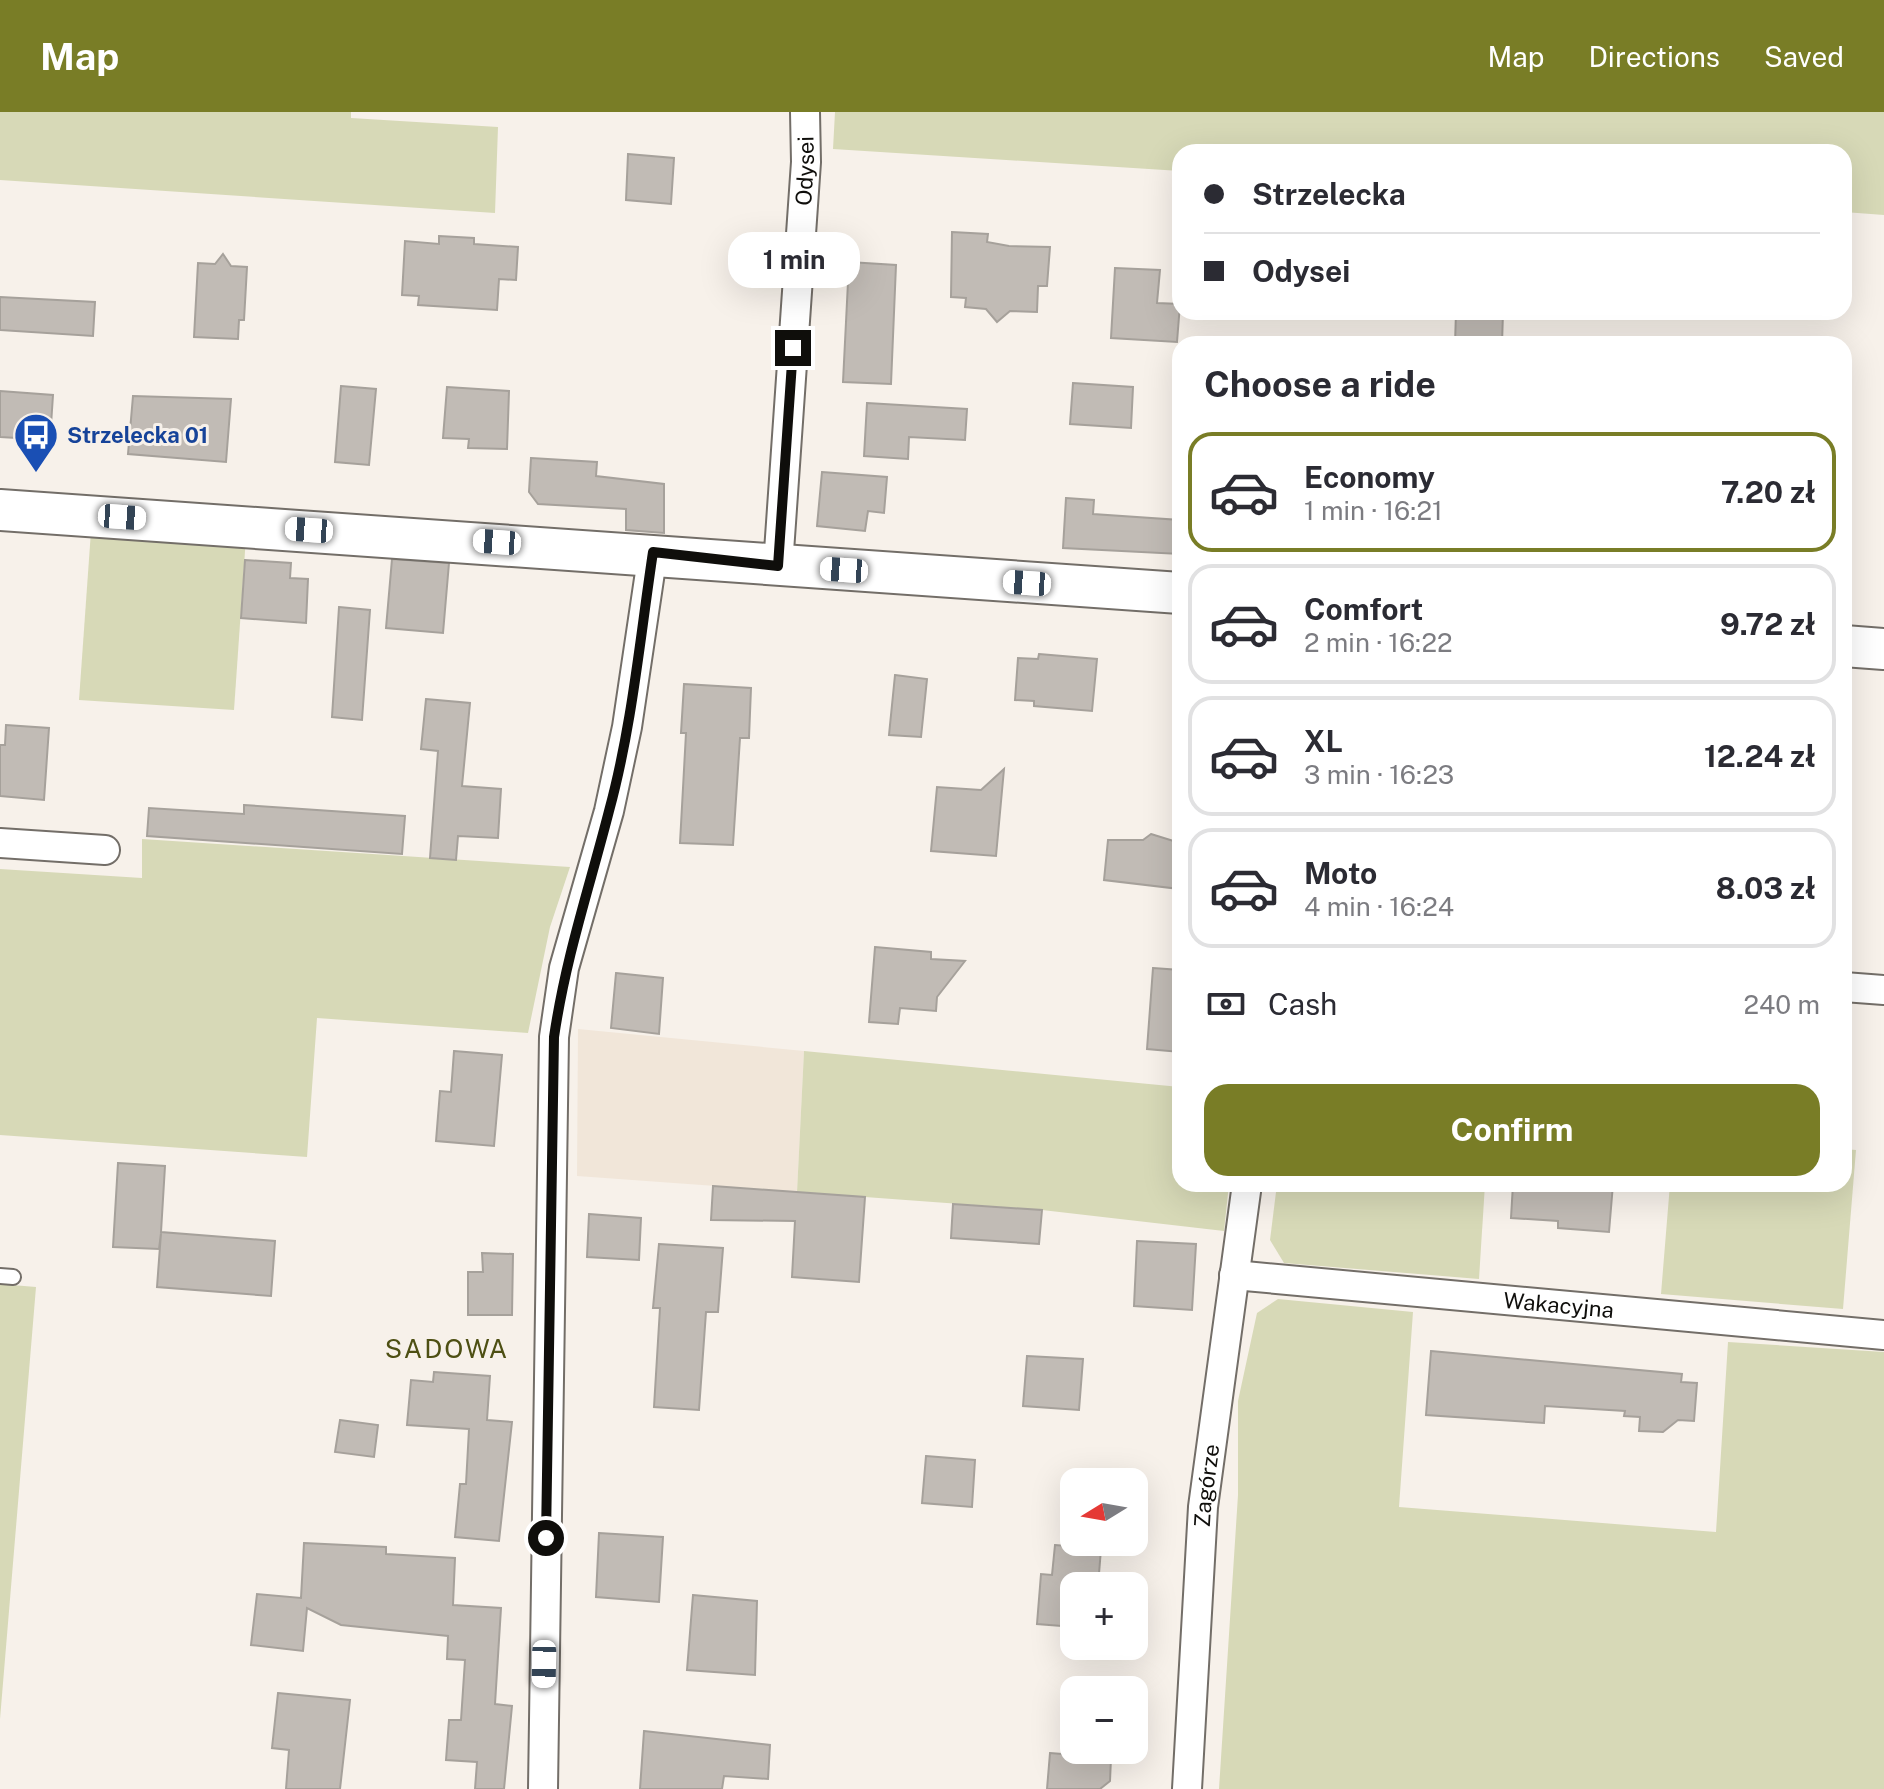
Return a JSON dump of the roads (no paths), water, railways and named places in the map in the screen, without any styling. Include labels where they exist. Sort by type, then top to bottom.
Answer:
[{"type":"street","name":"Odysei","points":[[778,566],[806,162],[805,112]]},
{"type":"street","points":[[0,510],[653,552],[778,566],[1172,592]]},
{"type":"street","points":[[543,1789],[554,1037],[564,968],[609,811],[621,755],[653,552]]},
{"type":"street","points":[[1852,647],[1884,649]]},
{"type":"street","points":[[0,843],[105,850]]},
{"type":"street","points":[[1852,988],[1884,990]]},
{"type":"street","name":"Zagórze","points":[[1187,1789],[1203,1507],[1246,1192]]},
{"type":"street","name":"Wakacyjna","points":[[1234,1275],[1884,1335]]},
{"type":"place","name":"Strzelecka 01","points":[[36,474]]},
{"type":"district","name":"SADOWA","points":[[447,1348]]}]
